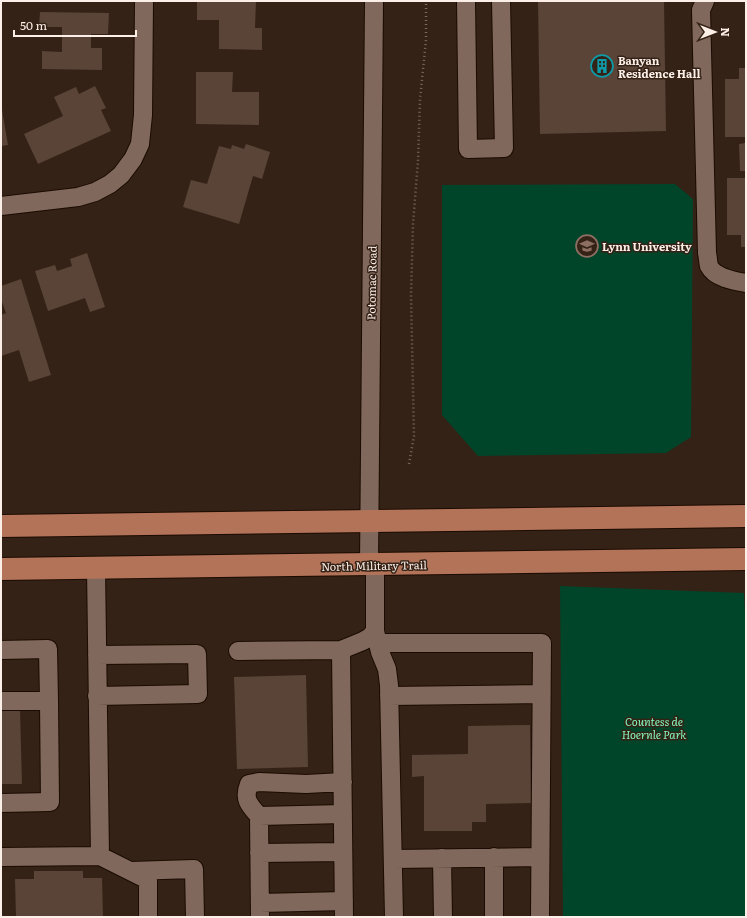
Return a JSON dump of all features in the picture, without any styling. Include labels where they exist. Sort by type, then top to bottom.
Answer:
[{"type":"main road","points":[[1,526],[746,516]]},
{"type":"main road","name":"North Military Trail","points":[[1,569],[746,559]]},
{"type":"street","points":[[1,206],[78,197],[95,192],[110,184],[121,175],[133,159],[140,144],[143,114],[144,1]]},
{"type":"street","name":"Potomac Road","points":[[374,1],[369,521],[376,637],[387,669],[390,696],[394,917]]},
{"type":"street","points":[[466,1],[468,149],[504,148],[502,1]]},
{"type":"street","points":[[706,1],[701,10],[707,253],[710,267],[719,276],[746,283]]},
{"type":"street","points":[[96,568],[100,856]]},
{"type":"street","points":[[238,651],[340,650],[370,637],[542,643],[540,917]]},
{"type":"street","points":[[1,650],[48,649],[50,802],[1,802]]},
{"type":"street","points":[[340,650],[343,782],[344,909],[260,910],[259,816],[247,801],[246,792],[249,784],[259,782],[306,784],[343,782]]},
{"type":"street","points":[[97,655],[197,654],[198,694],[97,696]]},
{"type":"street","points":[[390,696],[541,694]]},
{"type":"street","points":[[1,701],[49,701]]},
{"type":"street","points":[[259,816],[343,814]]},
{"type":"street","points":[[259,853],[344,852]]},
{"type":"street","points":[[1,857],[100,856],[148,880],[148,917]]},
{"type":"street","points":[[494,857],[494,917]]},
{"type":"street","points":[[394,859],[540,857]]},
{"type":"street","points":[[442,858],[443,917]]},
{"type":"street","points":[[131,871],[194,869],[195,917]]},
{"type":"path","points":[[409,464],[414,436],[411,295],[413,232],[418,161],[420,99],[426,40],[426,1]]},
{"type":"green space","points":[[675,184],[693,199],[691,437],[666,453],[478,456],[442,415],[442,185]]},
{"type":"green space","name":"Countess de Hoernle Park","points":[[560,586],[744,593],[746,634],[746,917],[563,917]]},
{"type":"building","points":[[197,1],[256,1],[255,28],[262,28],[262,50],[219,49],[219,20],[197,20]]},
{"type":"building","name":"Banyan Residence Hall","points":[[538,1],[664,1],[666,131],[540,134]]},
{"type":"building","points":[[40,12],[109,13],[108,34],[91,34],[91,48],[102,48],[102,70],[42,69],[42,51],[62,52],[62,27],[39,27]]},
{"type":"building","points":[[739,68],[746,68],[746,137],[725,137],[725,79],[739,79]]},
{"type":"building","points":[[196,72],[233,72],[232,92],[259,92],[259,125],[196,124]]},
{"type":"building","points":[[95,86],[106,108],[101,110],[111,131],[38,164],[24,134],[63,116],[54,97],[76,87],[79,94]]},
{"type":"building","points":[[1,104],[8,145],[1,146]]},
{"type":"building","points":[[746,143],[746,171],[740,171],[739,144]]},
{"type":"building","points":[[246,144],[270,152],[262,179],[253,176],[239,224],[183,207],[191,180],[207,184],[219,146],[231,149],[232,145],[244,149]]},
{"type":"building","points":[[727,178],[746,178],[746,247],[741,247],[741,235],[727,235]]},
{"type":"building","points":[[87,253],[105,307],[90,312],[85,298],[48,311],[35,271],[55,265],[57,271],[72,266],[70,259]]},
{"type":"building","points":[[21,279],[51,375],[29,382],[19,350],[1,356],[1,315],[6,313],[1,299],[1,286]]},
{"type":"building","points":[[306,675],[308,767],[237,769],[234,677]]},
{"type":"building","points":[[20,709],[22,784],[1,784],[1,710]]},
{"type":"building","points":[[530,725],[531,803],[486,804],[486,822],[472,822],[472,831],[424,831],[424,776],[412,777],[412,755],[468,754],[468,726]]},
{"type":"building","points":[[34,871],[83,871],[83,878],[102,878],[103,917],[16,917],[15,879],[34,879]]},
{"type":"place","name":"Banyan Residence Hall","points":[[602,66]]},
{"type":"place","name":"Lynn University","points":[[587,246]]}]
